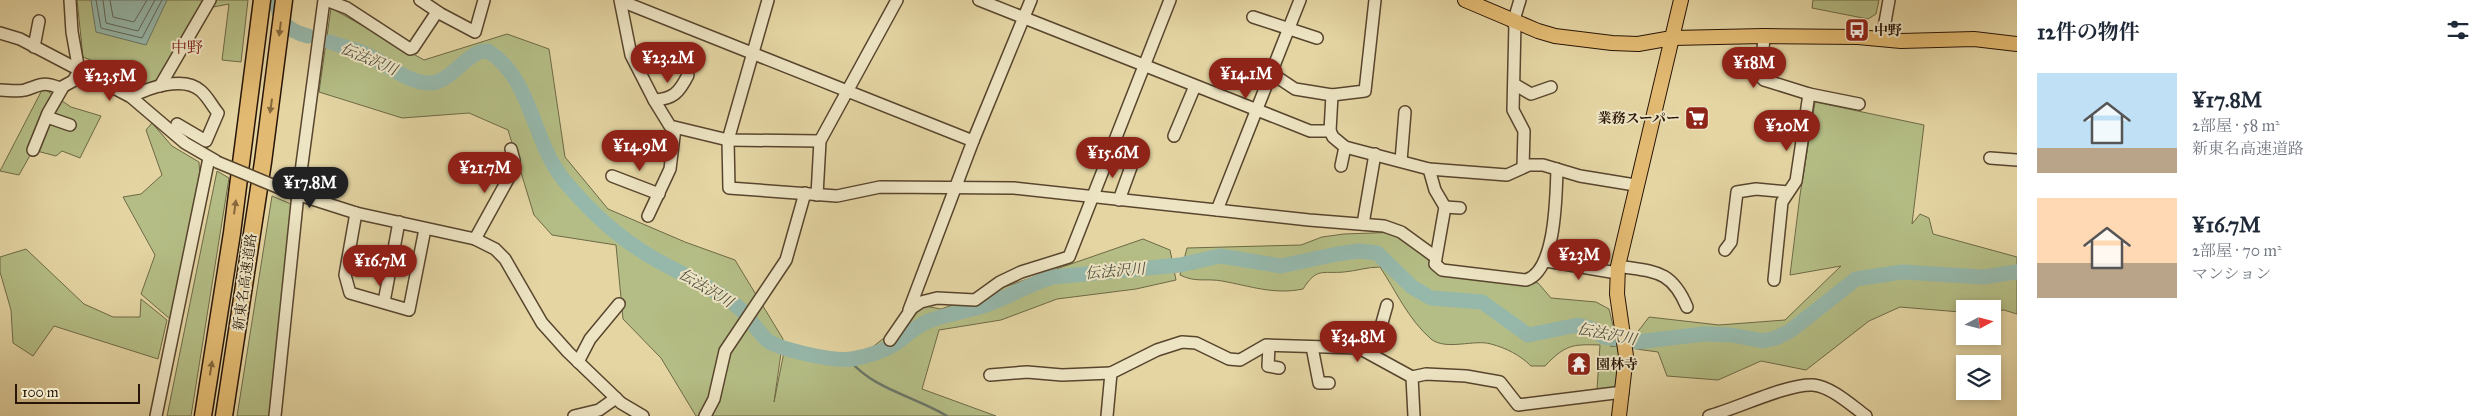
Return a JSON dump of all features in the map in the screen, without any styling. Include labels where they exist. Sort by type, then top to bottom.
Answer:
[{"type":"highway","name":"新東名高速道路","points":[[203,416],[232,233],[262,0]]},
{"type":"highway","name":"新東名高速道路","points":[[224,416],[284,0]]},
{"type":"main road","points":[[1465,0],[1514,23],[1554,36],[1612,44],[1638,44],[1672,38],[1764,36],[1901,41],[1974,38],[2017,44]]},
{"type":"main road","points":[[1620,416],[1626,369],[1617,270],[1681,0]]},
{"type":"street","points":[[0,90],[24,91],[36,84],[48,83],[60,88],[74,81],[79,71],[72,32],[70,0]]},
{"type":"street","points":[[160,86],[210,0]]},
{"type":"street","points":[[275,416],[293,192],[325,0],[349,4],[410,49],[414,48],[437,12]]},
{"type":"street","points":[[420,0],[437,12],[475,32],[484,0]]},
{"type":"street","points":[[768,0],[728,140],[729,188],[837,196],[880,186],[1014,188],[1384,226],[1401,232],[1434,256]]},
{"type":"street","points":[[705,416],[714,399],[720,366],[730,343],[786,260],[811,194],[820,141],[846,90],[897,0]]},
{"type":"street","points":[[979,0],[1256,110],[1310,130],[1330,131]]},
{"type":"street","points":[[908,314],[973,141],[1031,0]]},
{"type":"street","points":[[890,340],[912,308],[922,302],[937,298],[975,300],[1000,282],[1020,272],[1069,257],[1170,0]]},
{"type":"street","points":[[1217,210],[1300,0]]},
{"type":"street","points":[[1271,73],[1295,89],[1332,95],[1365,91],[1376,0]]},
{"type":"street","points":[[1520,0],[1514,23],[1513,110],[1524,131],[1523,167]]},
{"type":"street","points":[[1882,39],[1889,0]]},
{"type":"street","points":[[620,1],[973,141]]},
{"type":"street","points":[[620,1],[631,55],[664,119],[675,128],[728,140],[820,141]]},
{"type":"street","points":[[1253,17],[1317,38]]},
{"type":"street","points":[[34,47],[39,21]]},
{"type":"street","points":[[0,33],[20,39],[131,97],[166,129],[213,160],[293,192],[356,213],[475,239],[496,249],[505,259],[542,323],[578,362],[616,398],[643,416]]},
{"type":"street","points":[[1764,36],[1761,77],[1764,80],[1810,94],[1859,104]]},
{"type":"street","points":[[654,100],[674,96],[680,90],[688,75]]},
{"type":"street","points":[[131,97],[160,86],[185,84],[200,90],[218,113],[206,141],[177,124]]},
{"type":"street","points":[[1514,84],[1531,94],[1551,87]]},
{"type":"street","points":[[1174,136],[1195,86]]},
{"type":"street","points":[[33,150],[47,117],[63,87]]},
{"type":"street","points":[[1774,280],[1782,202],[1796,181],[1810,94]]},
{"type":"street","points":[[1332,95],[1330,131],[1333,137],[1345,147],[1429,169],[1507,175],[1523,167],[1543,165],[1580,176],[1636,185]]},
{"type":"street","points":[[1401,161],[1405,112]]},
{"type":"street","points":[[47,117],[70,126]]},
{"type":"street","points":[[648,216],[670,169],[675,128]]},
{"type":"street","points":[[1341,166],[1345,147]]},
{"type":"street","points":[[475,239],[512,172],[514,160],[511,149]]},
{"type":"street","points":[[1363,224],[1375,154]]},
{"type":"street","points":[[1990,158],[2017,160]]},
{"type":"street","points":[[156,416],[213,160]]},
{"type":"street","points":[[1119,200],[1131,167]]},
{"type":"street","points":[[1429,169],[1435,190],[1445,207],[1434,256],[1435,264],[1442,270],[1526,280],[1534,278],[1546,261],[1556,208],[1557,168]]},
{"type":"street","points":[[612,176],[659,194]]},
{"type":"street","points":[[1725,250],[1731,242],[1737,192],[1756,189],[1788,192]]},
{"type":"street","points":[[1445,207],[1460,208]]},
{"type":"street","points":[[356,213],[345,275],[350,293],[409,310],[425,229]]},
{"type":"street","points":[[384,302],[399,222]]},
{"type":"street","points":[[1546,261],[1617,270],[1653,272],[1670,279],[1677,286],[1687,307]]},
{"type":"street","points":[[578,362],[590,339],[619,304]]},
{"type":"street","points":[[1373,355],[1387,305]]},
{"type":"street","points":[[990,375],[1027,372],[1062,375],[1111,373],[1157,350],[1182,342],[1196,342],[1229,359],[1240,360],[1247,358],[1257,349],[1269,346],[1359,348],[1412,377],[1426,374],[1466,376],[1500,382],[1518,405],[1623,392]]},
{"type":"street","points":[[1269,346],[1268,366],[1279,368]]},
{"type":"street","points":[[1312,347],[1318,383],[1329,383]]},
{"type":"street","points":[[1107,416],[1111,373]]},
{"type":"street","points":[[1412,377],[1414,416]]},
{"type":"street","points":[[1717,415],[1798,386],[1814,385],[1831,391],[1866,416]]},
{"type":"street","points":[[574,416],[598,410],[616,398]]},
{"type":"street","points":[[1522,416],[1524,404]]},
{"type":"green space","points":[[77,0],[248,0],[241,62],[222,60],[229,4],[208,8],[156,83],[127,91],[85,68],[88,62],[120,72],[83,57]]},
{"type":"green space","points":[[1813,0],[1879,0],[1876,14],[1868,19],[1812,8]]},
{"type":"green space","points":[[331,8],[424,60],[507,34],[549,49],[565,157],[608,209],[685,242],[735,260],[783,339],[774,402],[785,347],[852,363],[925,306],[941,309],[1143,239],[1170,250],[1176,280],[1136,289],[1057,299],[1001,320],[939,330],[922,389],[996,416],[696,416],[661,358],[623,319],[616,245],[552,235],[534,215],[508,130],[469,113],[402,118],[319,92]]},
{"type":"green space","points":[[43,88],[71,107],[101,116],[80,158],[62,151],[56,156],[33,150],[19,175],[0,171]]},
{"type":"green space","points":[[1815,102],[1924,125],[1912,224],[1920,214],[1929,218],[1933,234],[2017,257],[2017,314],[2001,310],[2001,300],[1956,300],[1956,312],[1900,307],[1869,321],[1806,370],[1761,361],[1718,380],[1667,376],[1658,352],[1636,349],[1636,334],[1649,317],[1719,325],[1785,320],[1841,266],[1790,275],[1800,195]]},
{"type":"green space","points":[[152,123],[172,146],[199,162],[200,178],[170,319],[141,294],[155,255],[123,197],[141,194],[162,175],[146,130]]},
{"type":"green space","points":[[217,171],[229,178],[191,416],[167,416]]},
{"type":"green space","points":[[272,196],[291,204],[272,416],[237,416]]},
{"type":"green space","points":[[1401,232],[1428,248],[1446,265],[1466,273],[1538,283],[1551,298],[1596,302],[1609,309],[1618,346],[1610,346],[1620,347],[1618,389],[1597,389],[1600,345],[1570,347],[1558,354],[1545,366],[1531,366],[1512,352],[1491,344],[1452,345],[1431,339],[1416,323],[1380,267],[1316,274],[1303,289],[1292,291],[1262,289],[1216,280],[1196,280],[1180,275],[1187,248],[1301,245],[1322,237],[1344,234]]},
{"type":"green space","points":[[26,249],[84,304],[113,317],[140,317],[141,299],[167,320],[158,359],[54,326],[33,356],[13,343],[11,310],[0,272],[0,257]]},
{"type":"water","points":[[91,0],[167,0],[146,45],[96,32]]},
{"type":"waterway","name":"伝法沢川","points":[[275,0],[282,20],[289,28],[308,36]]},
{"type":"waterway","name":"伝法沢川","points":[[330,42],[359,51],[404,76],[423,83],[439,81],[447,77],[474,55],[488,51],[503,63],[514,77],[544,146],[563,179],[604,223],[640,250],[728,300],[742,311],[768,341],[796,351],[834,359],[852,359],[880,351],[895,344],[924,323],[983,306],[1053,277],[1180,265],[1220,256],[1281,266],[1359,251],[1377,253],[1412,287],[1431,298],[1482,302],[1528,335],[1578,325],[1592,329],[1604,337],[1637,342],[1704,334],[1731,335],[1763,341],[1776,338],[1790,331],[1856,279],[1902,272],[1983,277],[2017,272]]},
{"type":"waterway","points":[[849,360],[859,370],[883,386],[947,416]]},
{"type":"place","name":"中野","points":[[1857,30]]},
{"type":"place","name":"業務スーパー","points":[[1697,118]]},
{"type":"place","name":"園林寺","points":[[1579,364]]},
{"type":"district","name":"中野","points":[[187,47]]}]
